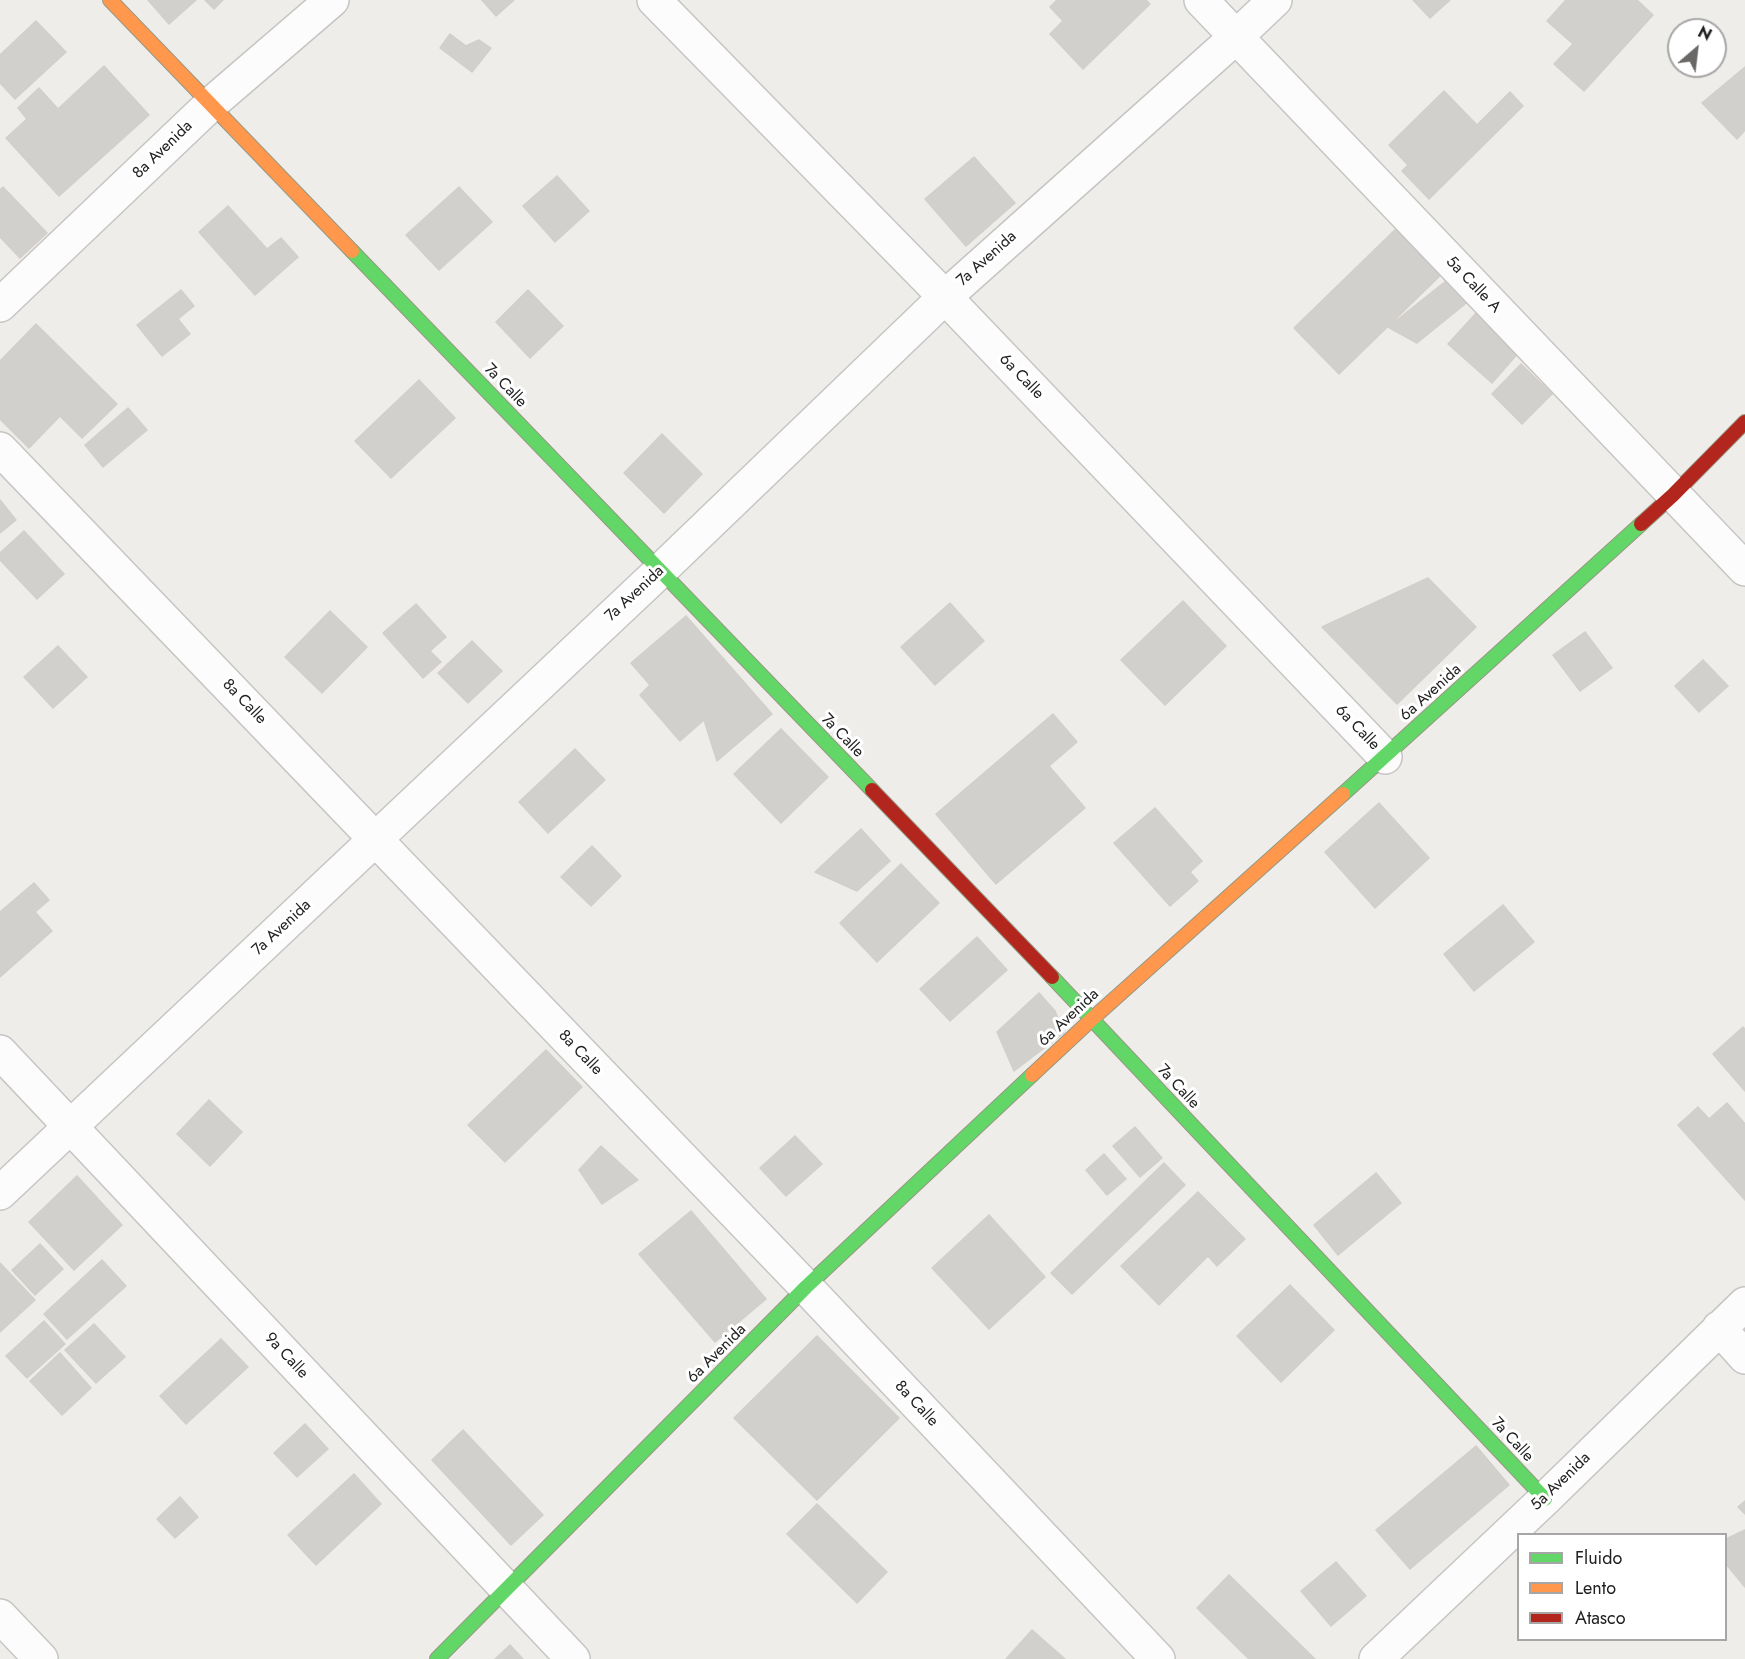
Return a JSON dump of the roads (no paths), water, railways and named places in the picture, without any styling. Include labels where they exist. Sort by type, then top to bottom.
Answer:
[{"type":"street","name":"7a Calle","points":[[110,0],[1092,1019],[1545,1499]]},
{"type":"street","name":"8a Avenida","points":[[0,306],[211,104],[332,0]]},
{"type":"street","name":"6a Calle","points":[[654,0],[945,297],[1385,757]]},
{"type":"street","name":"5a Calle A","points":[[1201,0],[1745,569]]},
{"type":"street","name":"7a Avenida","points":[[0,1193],[660,571],[945,297],[1275,0]]},
{"type":"street","name":"6a Avenida","points":[[436,1659],[806,1287],[1092,1019],[1673,495],[1745,422]]},
{"type":"street","name":"8a Calle","points":[[0,449],[806,1287],[1158,1659]]},
{"type":"street","name":"9a Calle","points":[[0,1052],[573,1659]]},
{"type":"street","name":"5a Avenida","points":[[1376,1659],[1545,1499],[1745,1304]]},
{"type":"street","points":[[1719,1328],[1745,1357]]},
{"type":"street","points":[[0,1616],[41,1659]]}]
